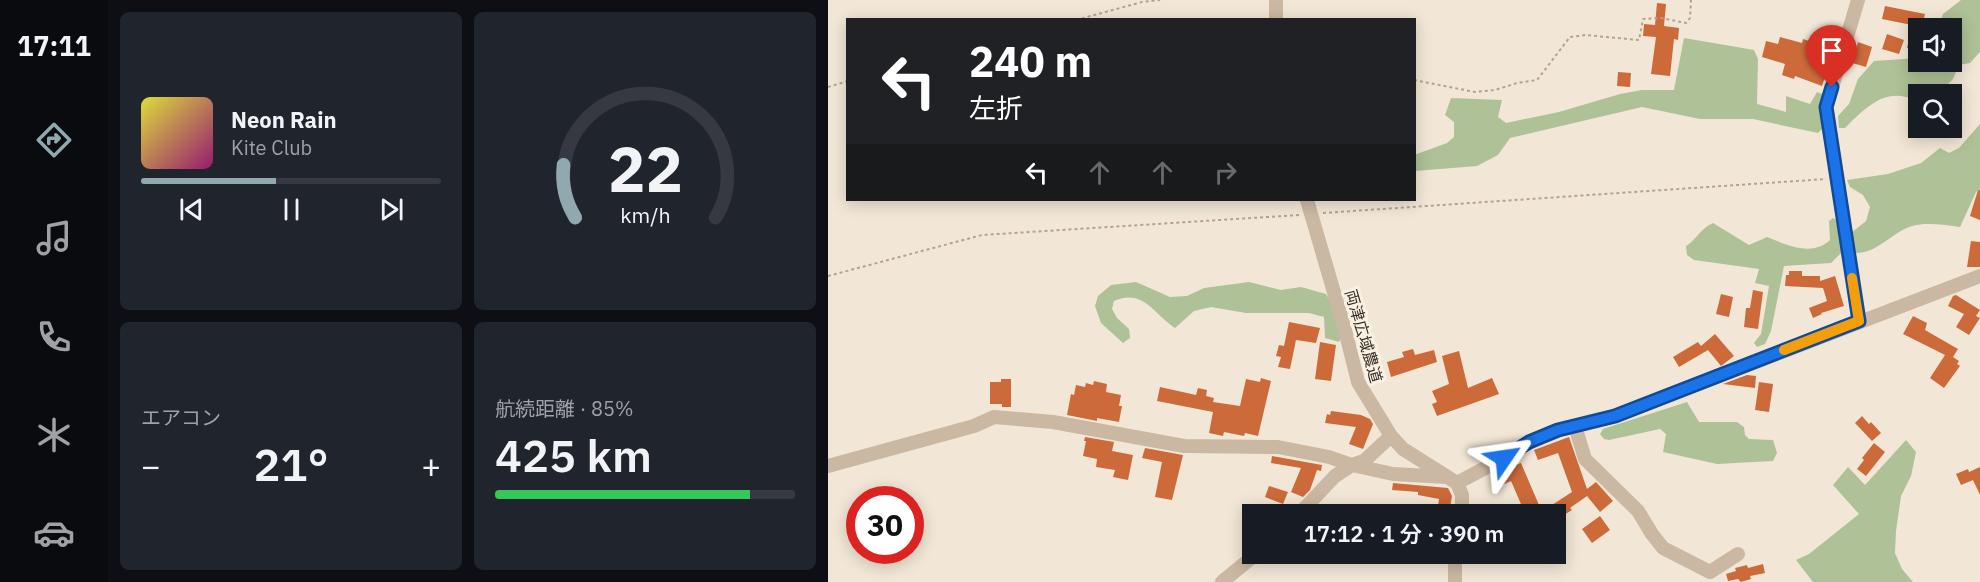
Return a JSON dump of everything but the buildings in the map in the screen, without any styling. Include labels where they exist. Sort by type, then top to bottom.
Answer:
[{"type":"street","points":[[1276,0],[1276,18]]},
{"type":"street","points":[[1858,0],[1826,107],[1859,321]]},
{"type":"street","name":"両津広域農道","points":[[1306,201],[1346,330],[1358,382],[1391,436],[1403,450],[1451,480]]},
{"type":"street","points":[[828,466],[974,426],[994,417],[1053,422],[1184,446],[1278,447],[1407,476],[1451,480],[1504,458],[1529,442],[1558,430],[1615,416],[1980,276]]},
{"type":"street","points":[[1575,426],[1585,459],[1638,511],[1664,548],[1710,572],[1738,554]]},
{"type":"street","points":[[1308,504],[1335,476],[1352,465],[1364,461],[1391,436]]},
{"type":"street","points":[[1451,480],[1462,495],[1462,504]]},
{"type":"street","points":[[1222,582],[1244,564]]},
{"type":"street","points":[[1455,564],[1455,582]]},
{"type":"path","points":[[1083,18],[1142,2],[1160,0]]},
{"type":"path","points":[[1416,80],[1475,92],[1495,90],[1517,82],[1531,82],[1537,80],[1570,37],[1585,35],[1639,40],[1643,19],[1661,18],[1686,23],[1690,18],[1691,0]]},
{"type":"path","points":[[828,87],[846,82]]},
{"type":"path","points":[[828,276],[982,235],[1725,187],[1836,177]]},
{"type":"green space","points":[[1961,0],[1980,0],[1980,52],[1970,63],[1962,64],[1962,18],[1942,18],[1943,14]]},
{"type":"green space","points":[[1684,38],[1754,50],[1758,59],[1757,104],[1786,112],[1786,96],[1810,104],[1817,92],[1825,95],[1822,129],[1818,133],[1753,119],[1700,119],[1642,107],[1510,138],[1498,155],[1477,166],[1416,171],[1416,154],[1447,143],[1454,137],[1454,122],[1445,115],[1451,98],[1502,100],[1498,117],[1506,123],[1559,112],[1620,94],[1642,90],[1674,90]]},
{"type":"green space","points":[[1908,59],[1908,72],[1956,72],[1948,84],[1908,84],[1908,97],[1897,96],[1880,99],[1845,128],[1839,128],[1838,116],[1849,104],[1858,79],[1874,61]]},
{"type":"green space","points":[[1980,124],[1980,189],[1976,192],[1960,227],[1930,224],[1912,226],[1871,250],[1856,253],[1851,233],[1866,221],[1870,207],[1863,195],[1850,187],[1847,180],[1888,174],[1921,163],[1940,148],[1949,153],[1959,148]]},
{"type":"green space","points":[[1833,218],[1836,220],[1843,251],[1831,263],[1784,266],[1771,331],[1765,344],[1757,347],[1754,343],[1761,334],[1769,286],[1755,283],[1759,269],[1694,260],[1687,255],[1686,246],[1713,223],[1749,245],[1767,237],[1799,248],[1815,248],[1830,240],[1829,221]]},
{"type":"green space","points":[[1136,282],[1170,297],[1187,296],[1204,288],[1249,282],[1281,290],[1301,287],[1326,294],[1333,305],[1341,337],[1339,342],[1325,338],[1324,317],[1309,313],[1246,313],[1211,307],[1194,311],[1175,328],[1148,304],[1133,298],[1124,298],[1114,301],[1112,309],[1117,318],[1129,329],[1130,338],[1123,343],[1101,323],[1095,306],[1098,296],[1111,285]]},
{"type":"green space","points":[[1687,402],[1699,422],[1737,422],[1744,427],[1745,435],[1749,439],[1773,440],[1777,453],[1773,461],[1717,464],[1663,452],[1666,434],[1660,429],[1609,440],[1604,439],[1600,434],[1603,429]]},
{"type":"green space","points":[[1906,440],[1916,452],[1911,476],[1901,496],[1895,553],[1902,569],[1913,582],[1813,582],[1796,560],[1809,554],[1859,514],[1833,485],[1848,467],[1865,485]]},
{"type":"slow traffic","points":[[1784,350],[1859,321],[1852,278]]},
{"type":"route","points":[[1504,458],[1529,442],[1558,430],[1615,416],[1859,321],[1826,107],[1832,87]]}]
